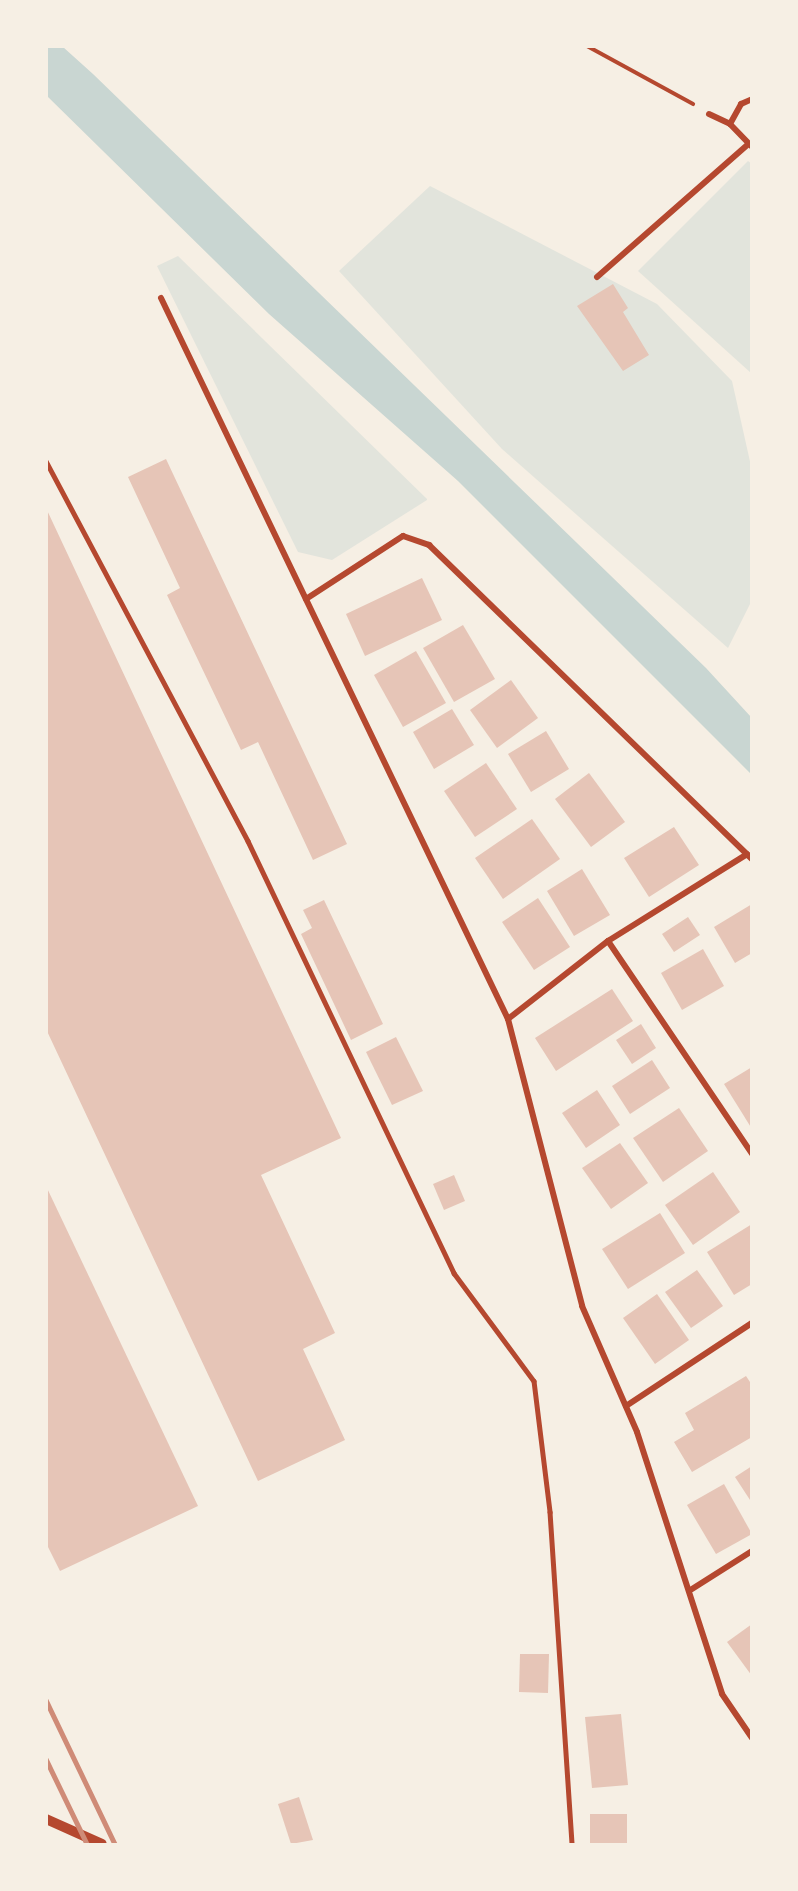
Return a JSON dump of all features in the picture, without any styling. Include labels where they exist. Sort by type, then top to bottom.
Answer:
[{"type":"street","points":[[730,124],[741,104],[752,99]]},
{"type":"street","points":[[597,277],[749,146],[730,124],[709,114]]},
{"type":"street","points":[[160,298],[508,1019],[582,1306],[626,1406],[692,1589],[722,1694],[752,1738]]},
{"type":"street","points":[[306,599],[403,536],[429,545],[749,856],[608,941],[508,1019]]},
{"type":"street","points":[[608,941],[752,1154]]},
{"type":"street","points":[[626,1406],[752,1323]]},
{"type":"street","points":[[692,1589],[752,1551]]},
{"type":"street","points":[[46,1819],[102,1845]]},
{"type":"lane","points":[[46,461],[248,841],[454,1274],[534,1381],[550,1512],[572,1845]]},
{"type":"path","points":[[587,46],[709,114]]},
{"type":"shaded area","points":[[46,47],[63,47],[93,74],[706,668],[751,717],[751,774],[458,481],[269,314],[47,96]]},
{"type":"shaded area","points":[[748,161],[752,164],[751,373],[638,271]]},
{"type":"shaded area","points":[[430,186],[657,304],[732,381],[751,466],[751,602],[728,648],[502,449],[339,271]]},
{"type":"shaded area","points":[[178,256],[427,500],[332,560],[298,552],[157,266]]},
{"type":"building","points":[[613,284],[628,308],[623,312],[649,355],[623,371],[577,306]]},
{"type":"building","points":[[166,459],[347,844],[313,860],[258,742],[241,750],[167,595],[180,588],[128,477]]},
{"type":"building","points":[[46,508],[341,1138],[261,1175],[335,1333],[303,1349],[345,1440],[258,1481],[46,1029]]},
{"type":"building","points":[[422,578],[442,620],[365,656],[346,614]]},
{"type":"building","points":[[463,625],[495,679],[454,702],[423,648]]},
{"type":"building","points":[[416,651],[446,703],[403,727],[374,675]]},
{"type":"building","points":[[511,680],[538,718],[497,748],[470,710]]},
{"type":"building","points":[[452,709],[474,745],[434,769],[413,732]]},
{"type":"building","points":[[546,731],[569,769],[531,792],[508,754]]},
{"type":"building","points":[[486,763],[517,809],[475,837],[444,791]]},
{"type":"building","points":[[589,773],[625,822],[591,847],[555,799]]},
{"type":"building","points":[[532,819],[560,859],[503,899],[475,858]]},
{"type":"building","points":[[674,827],[699,865],[649,897],[624,858]]},
{"type":"building","points":[[582,869],[610,915],[574,936],[547,891]]},
{"type":"building","points":[[538,898],[570,947],[534,970],[502,922]]},
{"type":"building","points":[[324,900],[383,1024],[351,1040],[301,934],[312,928],[303,910]]},
{"type":"building","points":[[752,904],[752,953],[735,963],[714,927]]},
{"type":"building","points":[[688,917],[700,935],[674,952],[662,934]]},
{"type":"building","points":[[703,949],[724,986],[682,1010],[661,973]]},
{"type":"building","points":[[612,989],[633,1021],[556,1071],[535,1038]]},
{"type":"building","points":[[641,1024],[656,1048],[632,1064],[616,1040]]},
{"type":"building","points":[[396,1037],[423,1091],[392,1105],[366,1052]]},
{"type":"building","points":[[652,1060],[670,1088],[630,1114],[612,1086]]},
{"type":"building","points":[[752,1067],[752,1129],[724,1084]]},
{"type":"building","points":[[597,1090],[620,1125],[586,1148],[562,1113]]},
{"type":"building","points":[[679,1108],[708,1151],[663,1182],[633,1138]]},
{"type":"building","points":[[620,1143],[648,1183],[611,1209],[582,1168]]},
{"type":"building","points":[[713,1172],[740,1212],[693,1245],[665,1205]]},
{"type":"building","points":[[454,1175],[465,1201],[444,1210],[433,1184]]},
{"type":"building","points":[[46,1186],[198,1506],[60,1571],[46,1543]]},
{"type":"building","points":[[660,1213],[685,1253],[628,1289],[602,1249]]},
{"type":"building","points":[[752,1224],[752,1284],[734,1295],[707,1252]]},
{"type":"building","points":[[697,1270],[723,1306],[691,1328],[665,1292]]},
{"type":"building","points":[[657,1294],[689,1340],[655,1364],[623,1318]]},
{"type":"building","points":[[746,1376],[752,1385],[752,1437],[692,1472],[674,1442],[694,1430],[685,1413]]},
{"type":"building","points":[[752,1466],[752,1503],[735,1477]]},
{"type":"building","points":[[724,1484],[752,1534],[716,1554],[687,1505]]},
{"type":"building","points":[[752,1624],[752,1676],[727,1642]]},
{"type":"building","points":[[520,1654],[549,1654],[548,1693],[519,1692]]},
{"type":"building","points":[[621,1714],[628,1785],[592,1788],[585,1717]]},
{"type":"building","points":[[299,1797],[313,1840],[291,1844],[278,1804]]},
{"type":"building","points":[[590,1814],[627,1814],[627,1844],[590,1844]]},
{"type":"railway","points":[[46,1700],[115,1844]]},
{"type":"railway","points":[[46,1759],[87,1844]]}]
